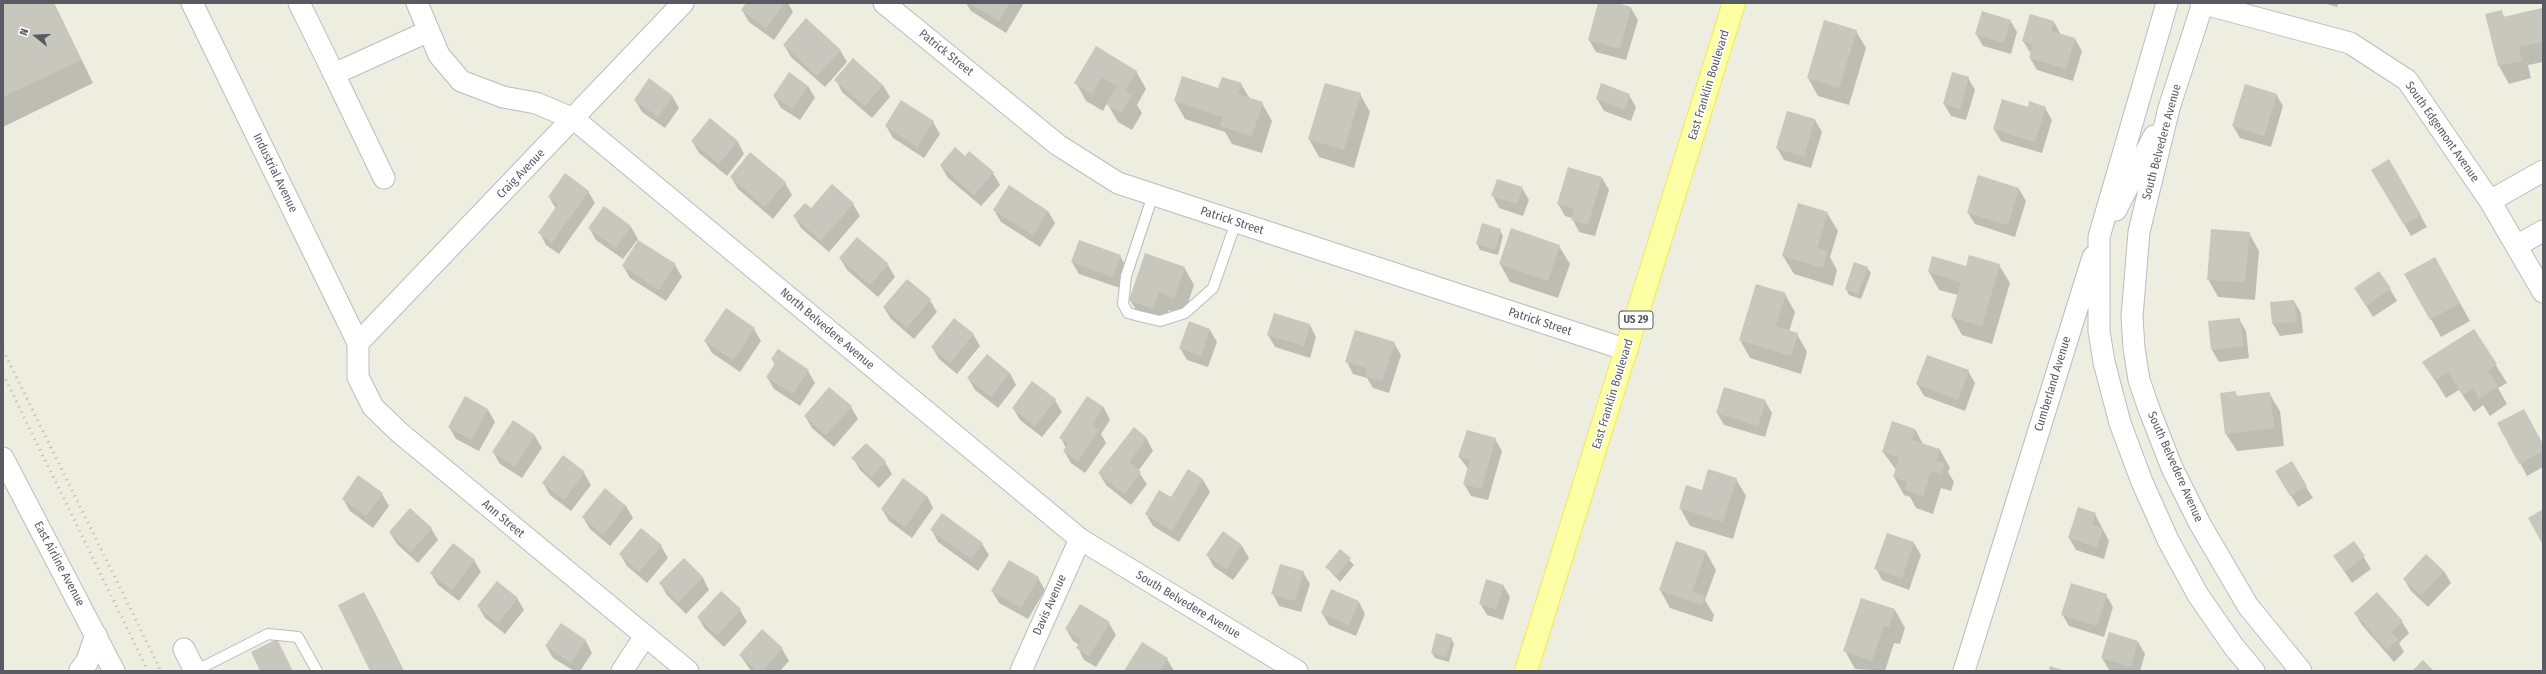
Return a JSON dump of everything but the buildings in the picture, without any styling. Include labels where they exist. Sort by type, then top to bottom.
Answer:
[{"type":"main road","name":"East Franklin Boulevard","points":[[1526,671],[1734,3]]},
{"type":"street","name":"Industrial Avenue","points":[[192,3],[358,343]]},
{"type":"street","points":[[299,3],[384,178]]},
{"type":"street","name":"North Belvedere Avenue","points":[[417,3],[439,55],[461,81],[503,97],[536,103],[574,119],[1080,539]]},
{"type":"street","name":"Craig Avenue","points":[[358,343],[574,119],[683,3]]},
{"type":"street","name":"Patrick Street","points":[[884,3],[1058,145],[1118,183],[1626,350]]},
{"type":"street","points":[[2167,3],[2099,237],[2099,331],[2104,362],[2120,423],[2142,482],[2168,540],[2198,595],[2234,647],[2254,671]]},
{"type":"street","name":"South Belvedere Avenue","points":[[2202,3],[2169,108],[2139,232],[2132,317],[2140,380],[2160,439],[2200,524],[2248,606],[2301,671]]},
{"type":"street","name":"South Edgemont Avenue","points":[[2202,3],[2350,43],[2407,80],[2490,201],[2543,292]]},
{"type":"street","points":[[334,74],[429,31]]},
{"type":"street","name":"Cumberland Avenue","points":[[1964,671],[2099,237],[2111,220],[2169,108]]},
{"type":"street","points":[[2490,201],[2543,171]]},
{"type":"street","points":[[2516,246],[2543,231]]},
{"type":"street","name":"Ann Street","points":[[358,343],[358,377],[373,407],[400,433],[688,671]]},
{"type":"street","name":"East Airline Avenue","points":[[3,458],[114,671]]},
{"type":"street","name":"South Belvedere Avenue","points":[[1080,539],[1297,671]]},
{"type":"street","name":"Davis Avenue","points":[[1021,671],[1080,539]]},
{"type":"street","points":[[80,671],[87,662],[96,636]]},
{"type":"street","points":[[622,671],[645,636]]},
{"type":"street","points":[[184,649],[195,671]]},
{"type":"lane","points":[[1153,195],[1126,276],[1123,304],[1128,313],[1160,321],[1185,313],[1213,288],[1236,222]]},
{"type":"lane","points":[[195,671],[268,634],[298,637],[317,671]]},
{"type":"railway","points":[[3,350],[161,671]]},
{"type":"railway","points":[[3,374],[148,671]]}]
